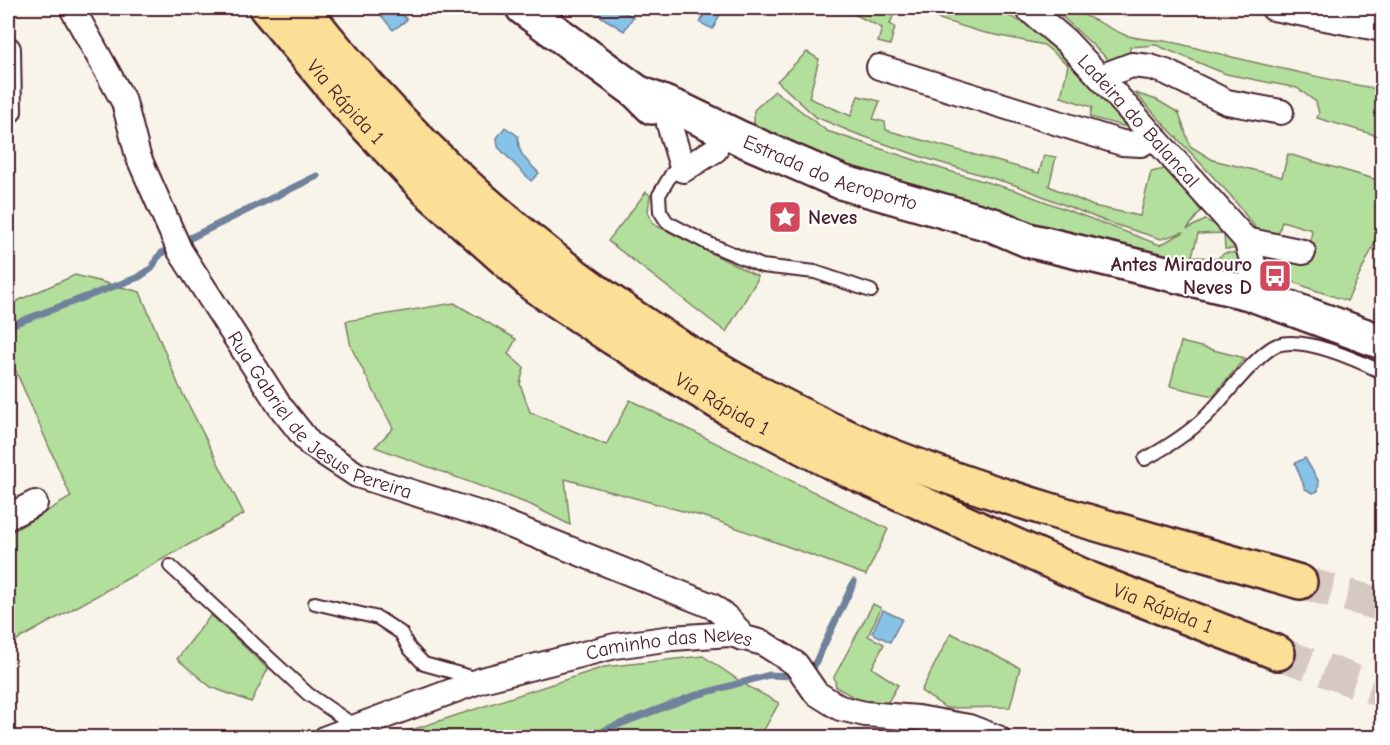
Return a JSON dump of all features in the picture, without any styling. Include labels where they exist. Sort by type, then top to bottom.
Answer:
[{"type":"highway","name":"Via Rápida 1","points":[[266,8],[348,106],[427,190],[535,286],[613,339],[731,410],[835,464],[1092,580],[1278,653]]},
{"type":"highway","name":"Via Rápida 1","points":[[303,8],[371,88],[443,163],[495,210],[581,280],[633,318],[688,353],[832,431],[908,463],[994,493],[1300,582]]},
{"type":"main road","name":"Estrada do Aeroporto","points":[[523,8],[637,92],[669,124],[714,150],[788,183],[887,218],[965,236],[1028,240]]},
{"type":"main road","name":"Estrada do Aeroporto","points":[[637,92],[684,111],[820,174],[993,225],[1028,240],[1249,293],[1383,342]]},
{"type":"main road","points":[[714,150],[740,152],[820,174]]},
{"type":"street","name":"Rua Gabriel de Jesus Pereira","points":[[72,8],[124,102],[138,156],[180,251],[279,405],[310,444],[357,475],[487,516],[711,606],[729,618],[742,638]]},
{"type":"street","name":"Ladeira do Balancal","points":[[1027,8],[1066,41],[1100,77],[1246,240],[1253,263],[1249,293]]},
{"type":"street","points":[[1273,8],[1383,29]]},
{"type":"street","points":[[8,50],[9,111]]},
{"type":"street","points":[[1100,77],[1132,65],[1150,67],[1166,72],[1227,102],[1281,112]]},
{"type":"street","points":[[879,67],[1122,142],[1141,144],[1154,136]]},
{"type":"street","points":[[669,124],[683,170],[714,150]]},
{"type":"street","points":[[1246,240],[1303,252]]},
{"type":"street","points":[[8,517],[35,503]]},
{"type":"street","name":"Caminho das Neves","points":[[326,738],[482,680],[615,646],[672,638],[730,634],[763,643],[796,664],[816,693],[840,708],[865,714],[918,718],[959,725],[998,738]]},
{"type":"lane","points":[[683,170],[672,173],[659,195],[660,211],[667,222],[707,243],[762,266],[815,272],[871,291]]},
{"type":"lane","points":[[1145,459],[1160,451],[1210,412],[1254,364],[1276,346],[1296,343],[1314,347],[1354,359],[1383,372]]},
{"type":"lane","points":[[170,566],[308,694],[355,726]]},
{"type":"lane","points":[[315,603],[378,618],[401,633],[424,664],[482,680]]},
{"type":"green space","points":[[842,8],[896,8],[890,24],[895,27],[890,45],[878,42],[882,28]]},
{"type":"green space","points":[[904,8],[992,8],[1026,24],[1091,80],[1126,127],[1090,117],[1092,107],[1061,97],[1068,65],[1044,45],[981,32]]},
{"type":"green space","points":[[1053,8],[1081,14],[1132,37],[1173,42],[1382,90],[1382,137],[1317,118],[1319,113],[1316,102],[1297,88],[1226,74],[1156,45],[1130,47],[1129,61],[1112,63]]},
{"type":"green space","points":[[807,52],[819,59],[809,98],[851,116],[858,96],[880,101],[873,119],[885,122],[886,130],[1039,173],[1044,155],[1056,157],[1049,186],[1093,206],[1140,216],[1151,172],[1169,168],[1201,211],[1187,229],[1205,220],[1224,230],[1235,249],[1225,249],[1224,233],[1198,234],[1192,256],[1216,259],[1225,253],[1237,253],[1238,260],[1233,266],[1222,269],[1046,230],[751,136],[754,110],[775,91],[827,131],[1017,191],[1160,245],[1184,232],[1161,239],[1107,222],[1015,185],[925,158],[854,133],[816,117],[777,81]]},
{"type":"green space","points":[[1135,93],[1157,100],[1179,113],[1190,146],[1213,160],[1282,177],[1288,154],[1381,181],[1382,178],[1382,228],[1347,301],[1277,273],[1263,257],[1269,251],[1308,255],[1312,230],[1282,221],[1277,239],[1260,234],[1231,196]]},
{"type":"green space","points":[[646,192],[650,195],[648,212],[653,224],[757,276],[757,280],[726,332],[608,241]]},
{"type":"green space","points":[[75,275],[140,292],[179,386],[244,514],[8,645],[8,534],[71,497],[8,353],[8,305]]},
{"type":"green space","points":[[454,303],[516,339],[508,354],[524,368],[520,384],[530,412],[606,445],[630,400],[888,529],[866,575],[712,519],[565,479],[570,525],[531,505],[375,447],[393,428],[351,347],[346,321]]},
{"type":"green space","points":[[1181,342],[1245,358],[1213,396],[1170,386]]},
{"type":"green space","points":[[873,604],[881,608],[868,636],[884,644],[872,668],[898,685],[885,707],[871,707],[836,687],[834,677]]},
{"type":"green space","points":[[211,615],[268,669],[251,702],[211,687],[177,659]]},
{"type":"green space","points":[[951,633],[1020,668],[1010,707],[946,708],[921,691]]},
{"type":"green space","points":[[703,656],[749,687],[779,703],[760,737],[390,737],[604,667]]},
{"type":"water","points":[[375,8],[397,8],[407,20],[393,30]]},
{"type":"water","points":[[587,8],[617,8],[633,17],[624,31]]},
{"type":"water","points":[[707,8],[723,8],[713,29],[700,23]]},
{"type":"water","points":[[505,127],[518,136],[521,153],[539,173],[531,181],[498,147],[497,138]]},
{"type":"water","points":[[1305,458],[1319,482],[1318,491],[1313,493],[1305,489],[1295,463]]},
{"type":"water","points":[[883,610],[902,619],[890,642],[872,633]]},
{"type":"waterway","points":[[186,240],[317,176]]},
{"type":"waterway","points":[[8,326],[139,277],[152,268],[163,252]]},
{"type":"waterway","points":[[813,668],[854,582]]},
{"type":"waterway","points":[[594,738],[607,729],[693,696],[769,675],[792,676]]},
{"type":"tunnel","points":[[1300,582],[1382,605]]},
{"type":"tunnel","points":[[1278,653],[1382,691]]},
{"type":"place","name":"Neves","points":[[785,217]]},
{"type":"place","name":"Antes Miradouro Neves D","points":[[1275,276]]}]
